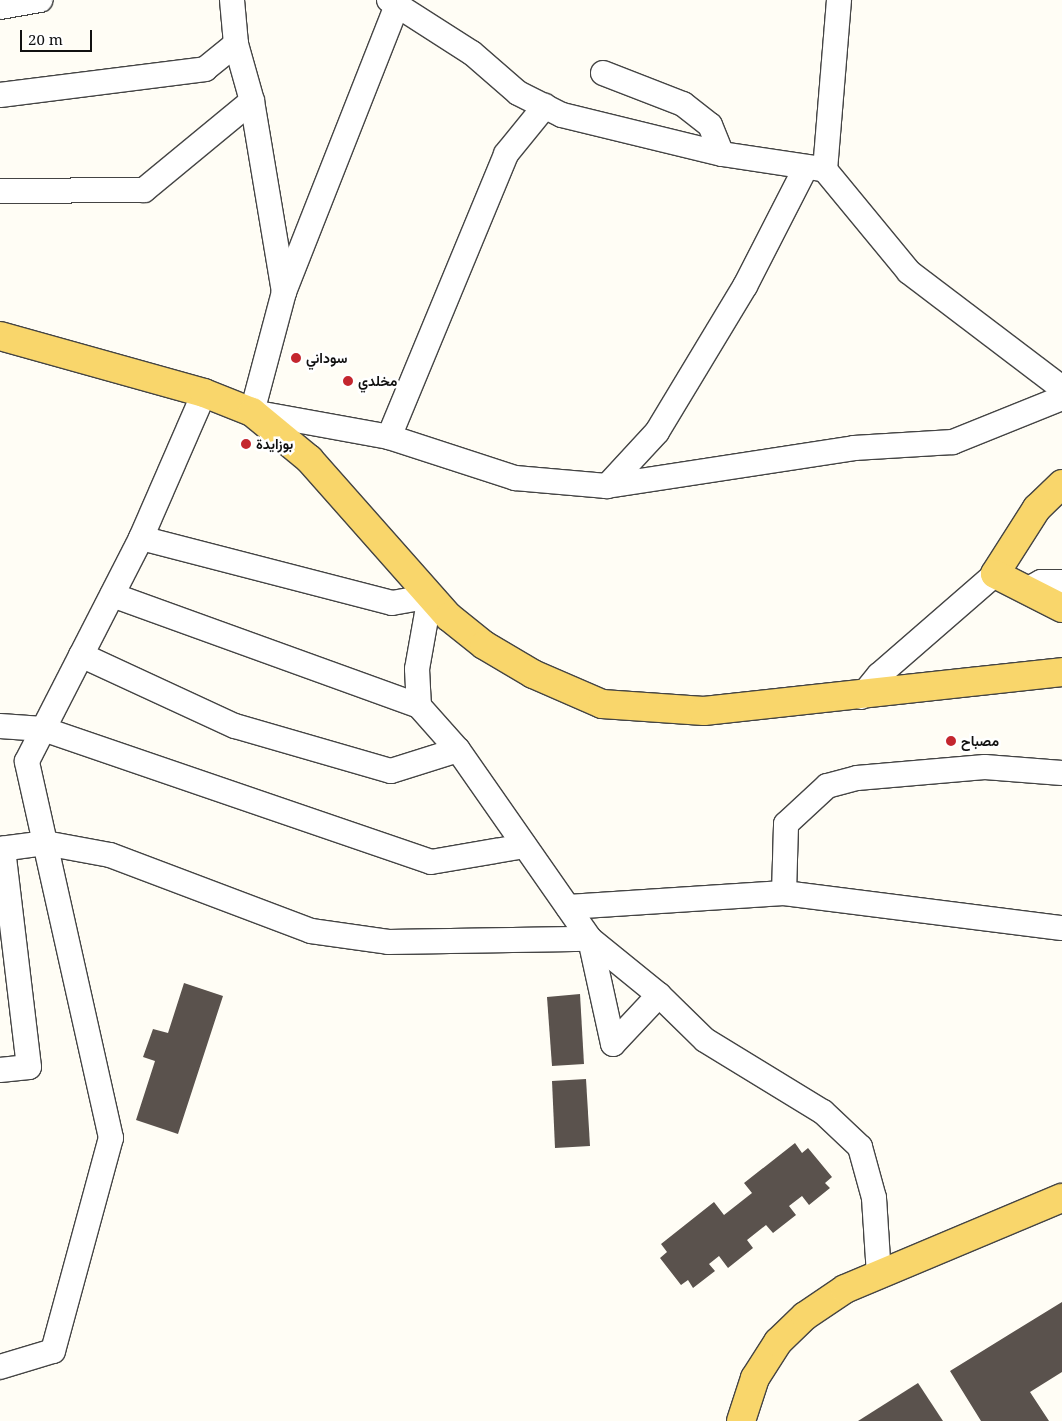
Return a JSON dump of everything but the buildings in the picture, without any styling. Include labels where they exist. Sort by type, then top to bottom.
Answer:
[{"type":"main road","points":[[0,336],[204,393],[252,412],[309,459],[430,596],[484,645],[533,674],[602,704],[704,711],[861,697],[1062,672]]},
{"type":"main road","points":[[1062,484],[1037,508],[995,574],[1062,608]]},
{"type":"main road","points":[[740,1421],[755,1378],[778,1342],[806,1316],[845,1289],[1062,1198]]},
{"type":"street","points":[[0,7],[40,0]]},
{"type":"street","points":[[232,0],[236,44],[252,101],[284,292]]},
{"type":"street","points":[[608,486],[657,432],[816,168],[839,0]]},
{"type":"street","points":[[1062,388],[909,272],[816,168],[722,154],[562,115],[518,93],[472,53],[395,2],[284,292],[252,412],[389,437],[514,478],[608,486],[854,448],[953,442],[1062,398]]},
{"type":"street","points":[[0,95],[205,70],[236,44]]},
{"type":"street","points":[[603,73],[683,104],[710,125],[722,154]]},
{"type":"street","points":[[0,192],[144,190],[252,101]]},
{"type":"street","points":[[389,437],[506,154],[545,106]]},
{"type":"street","points":[[0,1367],[53,1352],[111,1138],[27,761],[141,538],[204,393]]},
{"type":"street","points":[[141,538],[392,603],[430,596],[417,669],[419,706]]},
{"type":"street","points":[[861,697],[879,675],[995,574]]},
{"type":"street","points":[[1026,590],[1041,582],[1062,582]]},
{"type":"street","points":[[112,595],[419,706],[458,750],[590,939],[659,995],[705,1040],[823,1112],[860,1146],[874,1198],[879,1276]]},
{"type":"street","points":[[81,655],[235,726],[391,771],[458,750]]},
{"type":"street","points":[[0,726],[44,729],[431,862],[525,846]]},
{"type":"street","points":[[784,893],[786,824],[827,786],[857,778],[985,767],[1062,773]]},
{"type":"street","points":[[0,1070],[30,1066],[2,849],[45,843],[110,855],[311,931],[388,942],[590,939]]},
{"type":"street","points":[[568,907],[784,893],[1062,928]]},
{"type":"street","points":[[590,939],[613,1044],[659,995]]},
{"type":"place","name":"سوداني","points":[[296,358]]},
{"type":"place","name":"مخلدي","points":[[348,381]]},
{"type":"place","name":"بوزايدة","points":[[246,444]]},
{"type":"place","name":"مصباح","points":[[951,741]]}]
